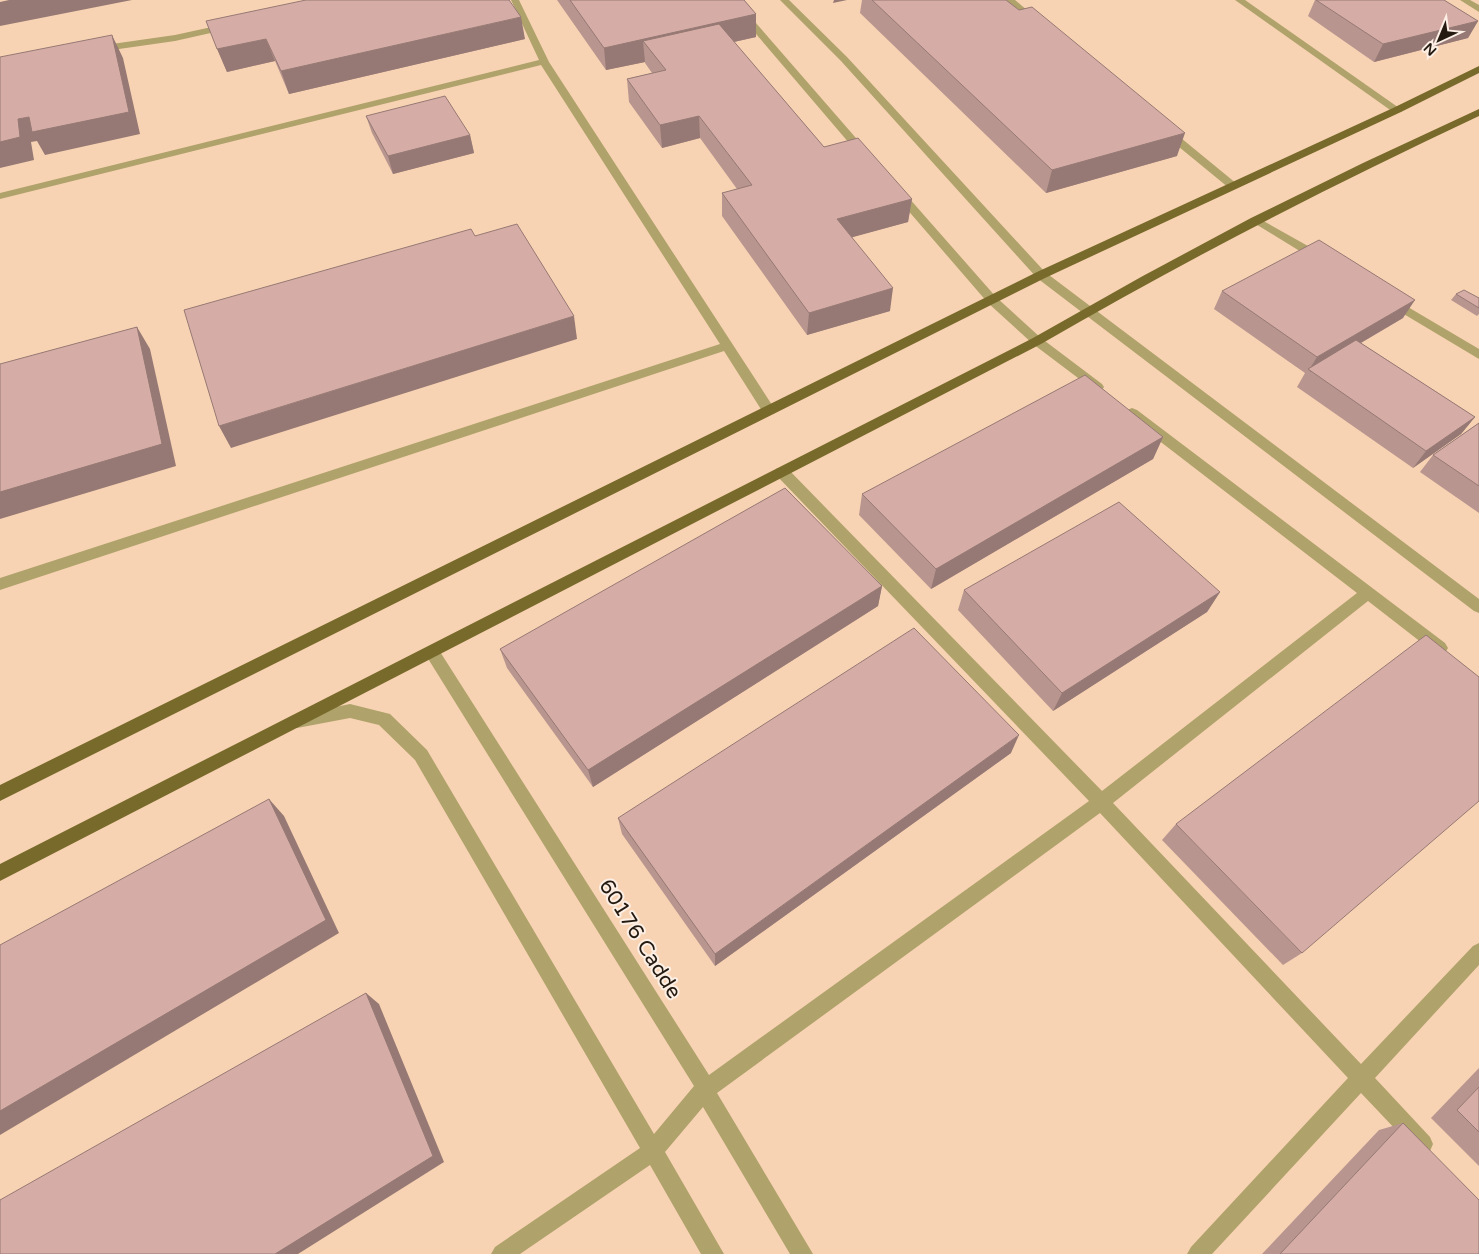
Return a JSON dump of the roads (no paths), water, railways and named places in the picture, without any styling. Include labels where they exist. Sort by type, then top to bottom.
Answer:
[{"type":"main road","points":[[0,793],[1041,275],[1397,110],[1479,69]]},
{"type":"main road","points":[[0,873],[1038,341],[1089,310],[1347,174],[1479,112]]},
{"type":"street","points":[[516,0],[544,62],[769,411]]},
{"type":"street","points":[[731,0],[874,165]]},
{"type":"street","points":[[784,0],[844,59],[1041,275],[1479,607]]},
{"type":"street","points":[[1010,0],[1047,31]]},
{"type":"street","points":[[1240,0],[1397,110]]},
{"type":"street","points":[[1464,0],[1479,9]]},
{"type":"street","points":[[87,51],[175,38],[240,24]]},
{"type":"street","points":[[0,196],[544,62]]},
{"type":"street","points":[[1158,124],[1233,186]]},
{"type":"street","points":[[887,180],[992,300],[1038,341],[1108,395]]},
{"type":"street","points":[[1258,221],[1326,262]]},
{"type":"street","points":[[1377,293],[1479,355]]},
{"type":"street","points":[[0,584],[727,346]]},
{"type":"street","points":[[1124,407],[1447,653]]},
{"type":"street","points":[[782,472],[1101,802],[1433,1154]]},
{"type":"street","points":[[502,1254],[653,1151],[704,1090],[1101,802],[1368,593]]},
{"type":"street","name":"60176 Cadde","points":[[432,652],[698,1074],[703,1083],[704,1090],[802,1254]]},
{"type":"street","points":[[294,722],[350,711],[384,719],[421,755],[713,1254]]},
{"type":"street","points":[[1198,1254],[1479,952]]}]
